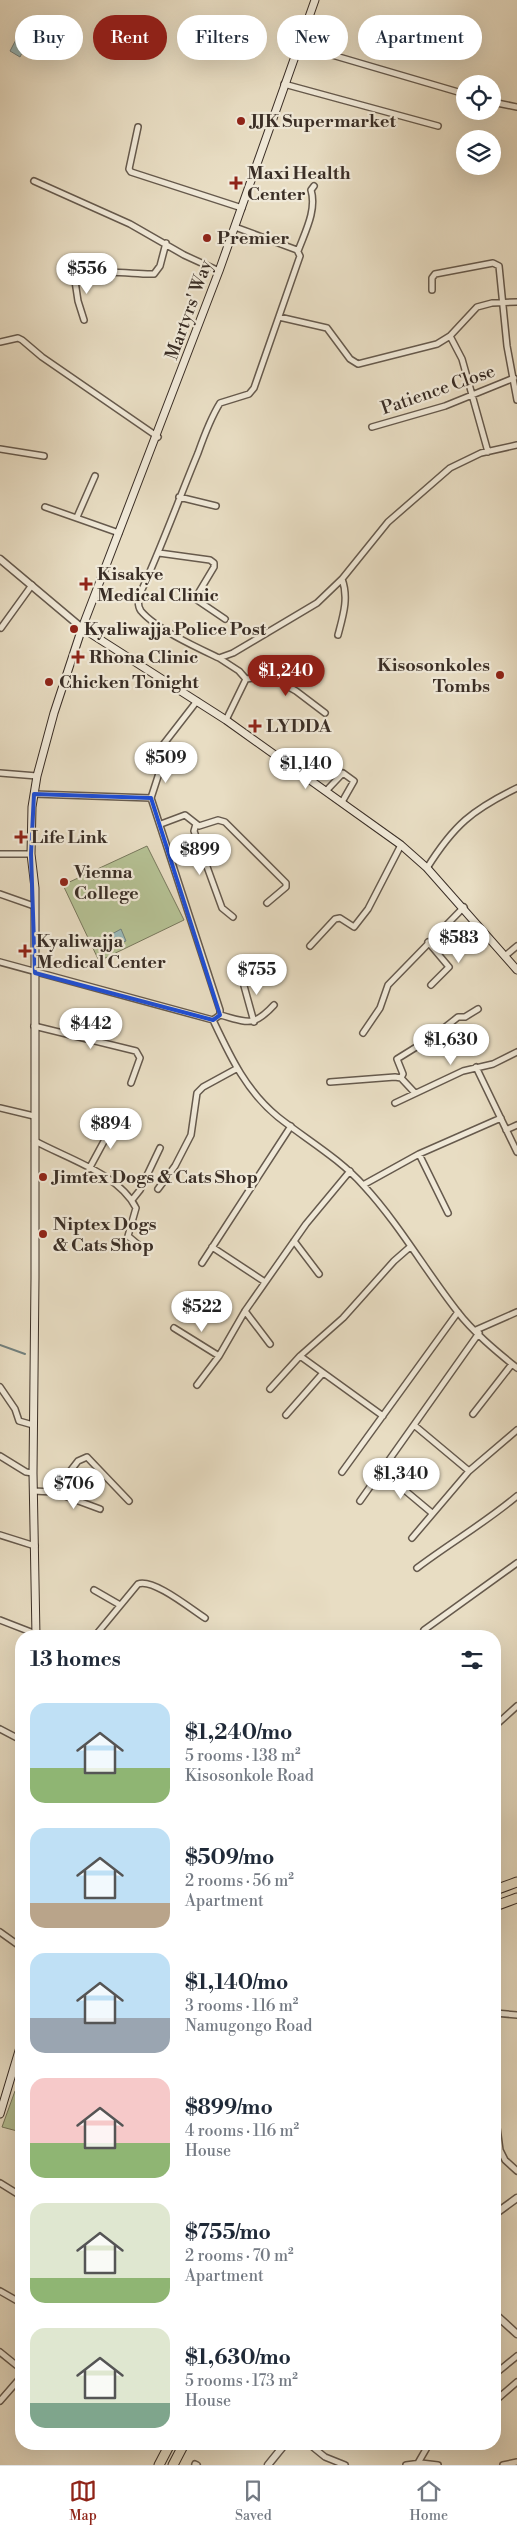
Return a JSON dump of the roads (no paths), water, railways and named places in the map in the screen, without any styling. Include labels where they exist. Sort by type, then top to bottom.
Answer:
[{"type":"highway","points":[[501,1888],[517,1882]]},
{"type":"highway","points":[[501,1904],[517,1898]]},
{"type":"highway","points":[[159,2465],[167,2450]]},
{"type":"highway","points":[[173,2465],[181,2450]]},
{"type":"main road","name":"Martyrs' Way","points":[[309,15],[315,0]]},
{"type":"main road","name":"Martyrs' Way","points":[[36,1630],[36,1546],[33,1473],[35,888],[31,854],[34,794],[54,713],[82,628],[158,437],[242,208],[293,60]]},
{"type":"main road","points":[[82,628],[226,720],[401,845],[427,868],[464,907],[517,970]]},
{"type":"main road","points":[[0,2114],[15,2064]]},
{"type":"street","points":[[348,60],[456,91]]},
{"type":"street","points":[[284,84],[438,126]]},
{"type":"street","points":[[501,104],[517,107]]},
{"type":"street","points":[[138,127],[129,169],[131,172],[242,208]]},
{"type":"street","points":[[34,180],[130,224],[184,255],[219,271]]},
{"type":"street","points":[[246,680],[239,671],[219,658],[176,636],[142,612],[138,602],[159,553],[211,417],[220,403],[249,394],[254,388],[300,256],[298,251],[312,213],[313,197],[311,190],[314,186]]},
{"type":"street","points":[[235,227],[298,251]]},
{"type":"street","points":[[84,320],[78,301],[75,280],[86,274],[97,273],[154,274],[160,266],[166,243]]},
{"type":"street","points":[[432,290],[432,278],[435,274],[496,264],[500,270],[502,303],[517,400]]},
{"type":"street","points":[[279,317],[327,328],[350,359],[358,364],[437,344],[450,336],[477,308],[517,302]]},
{"type":"street","points":[[450,336],[462,359],[488,452]]},
{"type":"street","points":[[0,342],[14,338],[22,340],[50,363],[158,437]]},
{"type":"street","name":"Patience Close","points":[[372,427],[445,406],[514,378]]},
{"type":"street","points":[[219,658],[248,645],[310,609],[342,579],[380,530],[450,468],[469,458],[517,445]]},
{"type":"street","points":[[0,449],[44,456]]},
{"type":"street","points":[[77,518],[95,476]]},
{"type":"street","points":[[179,497],[216,506]]},
{"type":"street","points":[[44,507],[119,532]]},
{"type":"street","points":[[159,553],[210,560],[214,563],[214,567],[196,597],[197,600],[225,619]]},
{"type":"street","points":[[0,559],[82,628]]},
{"type":"street","points":[[338,635],[346,599],[342,579]]},
{"type":"street","points":[[1,628],[32,586]]},
{"type":"street","points":[[246,680],[269,676],[296,691],[324,713]]},
{"type":"street","points":[[226,720],[246,680]]},
{"type":"street","points":[[159,750],[197,701]]},
{"type":"street","points":[[162,764],[152,798],[220,1015]]},
{"type":"street","points":[[0,773],[37,776]]},
{"type":"street","points":[[326,791],[343,773],[354,781],[342,802]]},
{"type":"street","points":[[427,868],[446,838],[459,824],[517,788]]},
{"type":"street","points":[[34,794],[152,798]]},
{"type":"street","points":[[161,824],[185,815],[199,826],[218,820],[225,822],[287,884],[267,903]]},
{"type":"street","points":[[196,824],[194,831],[222,908],[233,917]]},
{"type":"street","points":[[310,946],[335,918],[340,918],[354,928],[368,909],[401,845]]},
{"type":"street","points":[[0,854],[31,854]]},
{"type":"street","points":[[0,894],[34,906]]},
{"type":"street","points":[[363,1033],[380,1008],[388,985],[464,907]]},
{"type":"street","points":[[428,942],[449,968],[431,985]]},
{"type":"street","points":[[505,956],[517,946]]},
{"type":"street","points":[[0,962],[213,1020],[236,1069],[259,1098],[291,1126],[350,1171],[363,1185],[458,1312],[517,1368]]},
{"type":"street","points":[[241,975],[254,1022]]},
{"type":"street","points":[[213,1020],[220,1015],[254,1022],[262,1018],[274,1005]]},
{"type":"street","points":[[401,1078],[403,1074],[397,1059],[434,1036],[458,1017],[465,1017],[478,1009]]},
{"type":"street","points":[[34,1026],[136,1051],[140,1058],[131,1083]]},
{"type":"street","points":[[395,1103],[476,1067],[493,1064],[517,1052]]},
{"type":"street","points":[[476,1067],[517,1152]]},
{"type":"street","points":[[158,1189],[175,1166],[191,1135],[197,1093],[203,1087],[236,1069]]},
{"type":"street","points":[[330,1082],[401,1078]]},
{"type":"street","points":[[401,1078],[415,1093]]},
{"type":"street","points":[[0,1108],[34,1116]]},
{"type":"street","points":[[363,1185],[419,1154],[501,1118]]},
{"type":"street","points":[[89,1169],[115,1121]]},
{"type":"street","points":[[506,1130],[517,1125]]},
{"type":"street","points":[[202,1263],[291,1126]]},
{"type":"street","points":[[35,1141],[113,1180],[132,1200],[136,1214],[128,1236],[141,1247]]},
{"type":"street","points":[[132,1200],[140,1190],[160,1148]]},
{"type":"street","points":[[419,1154],[448,1213]]},
{"type":"street","points":[[197,1385],[219,1356],[245,1311],[265,1282],[350,1171]]},
{"type":"street","points":[[294,1242],[319,1274]]},
{"type":"street","points":[[212,1247],[265,1282]]},
{"type":"street","points":[[270,1389],[300,1356],[343,1318],[394,1261],[410,1247]]},
{"type":"street","points":[[245,1311],[270,1344]]},
{"type":"street","points":[[342,1472],[458,1312]]},
{"type":"street","points":[[360,1501],[382,1472],[477,1332],[517,1312]]},
{"type":"street","points":[[174,1328],[219,1356]]},
{"type":"street","points":[[300,1356],[383,1416]]},
{"type":"street","points":[[473,1414],[512,1364]]},
{"type":"street","points":[[286,1415],[323,1373]]},
{"type":"street","points":[[0,1387],[15,1409],[19,1420],[33,1425]]},
{"type":"street","points":[[414,1425],[468,1471]]},
{"type":"street","points":[[412,1538],[468,1471],[517,1430]]},
{"type":"street","points":[[0,1456],[26,1472],[33,1473]]},
{"type":"street","points":[[54,1492],[78,1461],[87,1457],[129,1501]]},
{"type":"street","points":[[382,1472],[432,1513]]},
{"type":"street","points":[[34,1491],[54,1492],[100,1509]]},
{"type":"street","points":[[417,1568],[453,1541],[490,1519],[517,1496]]},
{"type":"street","points":[[0,1535],[36,1546]]},
{"type":"street","points":[[424,1630],[517,1563]]},
{"type":"street","points":[[101,1630],[138,1584],[144,1582],[155,1586],[205,1618]]},
{"type":"street","points":[[94,1590],[120,1605]]},
{"type":"street","points":[[0,1620],[24,1630]]},
{"type":"street","points":[[501,1720],[517,1706]]},
{"type":"street","points":[[0,1729],[15,1737]]},
{"type":"street","points":[[0,1932],[15,1943]]},
{"type":"street","points":[[501,2014],[517,2015]]},
{"type":"street","points":[[501,2152],[505,2160],[517,2172]]},
{"type":"street","points":[[0,2183],[15,2192]]},
{"type":"street","points":[[501,2210],[517,2198]]},
{"type":"street","points":[[0,2291],[15,2300]]},
{"type":"street","points":[[501,2319],[517,2334]]},
{"type":"street","points":[[0,2352],[15,2364]]},
{"type":"street","points":[[501,2369],[517,2356]]},
{"type":"street","points":[[501,2396],[517,2382]]},
{"type":"street","points":[[0,2401],[15,2385]]},
{"type":"street","points":[[268,2465],[280,2450]]},
{"type":"street","points":[[316,2450],[325,2457],[345,2465]]},
{"type":"street","points":[[418,2463],[426,2450]]},
{"type":"street","points":[[503,2465],[517,2462]]},
{"type":"street","points":[[406,2465],[418,2463],[438,2465]]},
{"type":"water","points":[[15,42],[15,54],[10,51]]},
{"type":"water","points":[[121,929],[126,941],[106,949],[101,940]]},
{"type":"waterway","points":[[0,1345],[25,1354]]},
{"type":"place","name":"JJK Supermarket","points":[[241,121]]},
{"type":"place","name":"Maxi Health Center","points":[[236,183]]},
{"type":"place","name":"Premier","points":[[207,238]]},
{"type":"place","name":"Kisakye Medical Clinic","points":[[86,584]]},
{"type":"place","name":"Kyaliwajja Police Post","points":[[74,629]]},
{"type":"place","name":"Rhona Clinic","points":[[78,657]]},
{"type":"place","name":"Kisosonkoles Tombs","points":[[500,675]]},
{"type":"place","name":"Chicken Tonight","points":[[49,682]]},
{"type":"place","name":"LYDDA","points":[[255,726]]},
{"type":"place","name":"Life Link","points":[[21,837]]},
{"type":"place","name":"Vienna College","points":[[64,882]]},
{"type":"place","name":"Kyaliwajja Medical Center","points":[[25,951]]},
{"type":"place","name":"Jimtex Dogs & Cats Shop","points":[[43,1177]]},
{"type":"place","name":"Niptex Dogs & Cats Shop","points":[[43,1234]]}]
